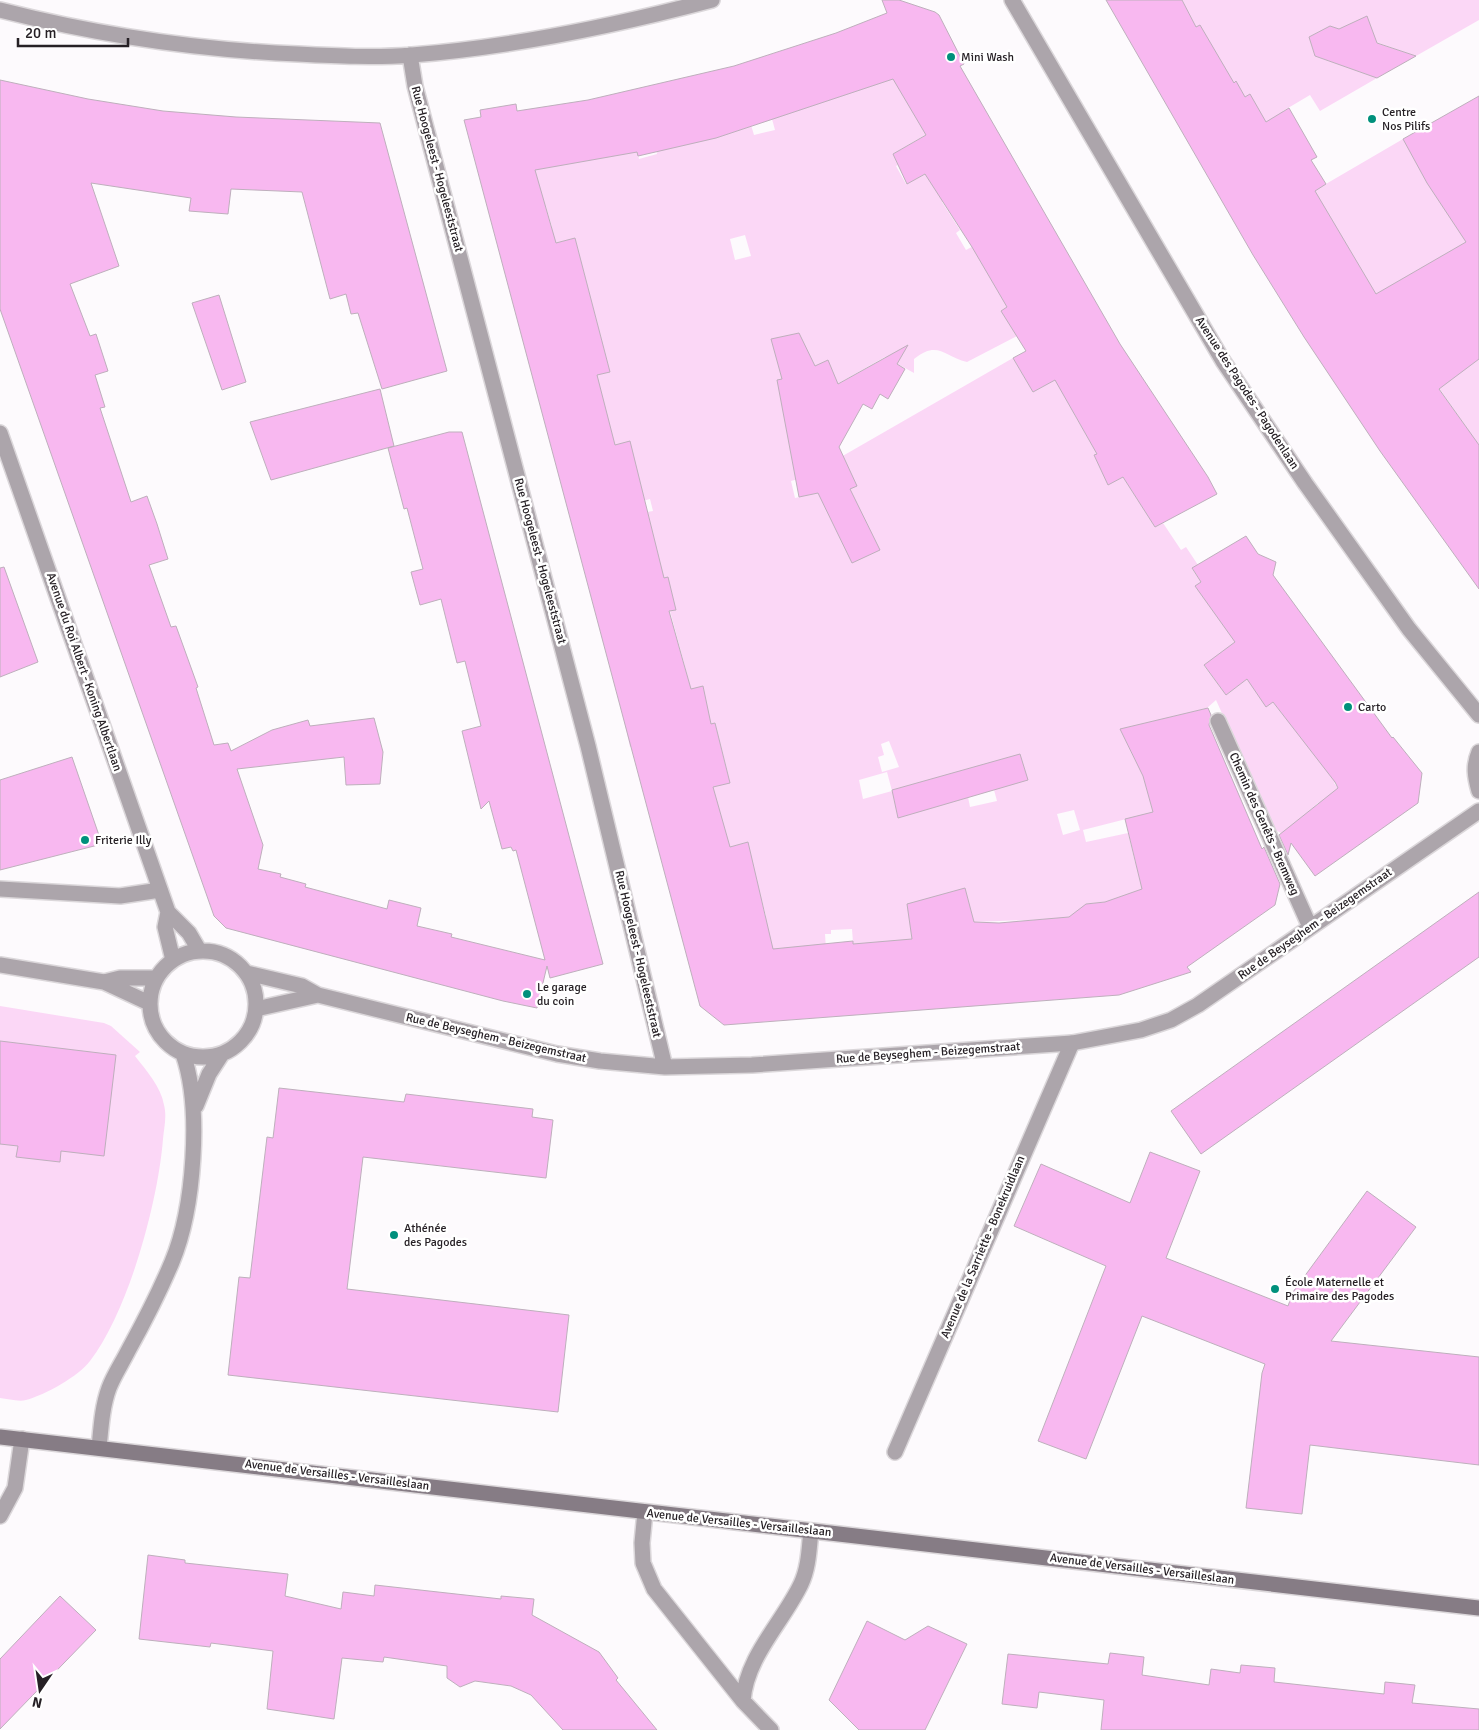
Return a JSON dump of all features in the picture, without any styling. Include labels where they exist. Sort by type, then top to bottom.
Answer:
[{"type":"street","points":[[0,10],[56,24],[169,44],[288,54],[343,56],[410,55],[484,47],[611,25],[712,0]]},
{"type":"street","name":"Avenue des Pagodes - Pagodenlaan","points":[[1012,0],[1223,361],[1306,483],[1410,629],[1479,715]]},
{"type":"street","name":"Rue Hoogeleest - Hogeleeststraat","points":[[410,55],[415,86],[588,746],[665,1067]]},
{"type":"street","name":"Avenue du Roi Albert - Koning Albertlaan","points":[[0,433],[168,912],[189,933],[199,950]]},
{"type":"street","name":"Chemin des Genêts - Bremweg","points":[[1218,721],[1310,927]]},
{"type":"street","points":[[1479,752],[1476,760],[1475,776],[1479,791]]},
{"type":"street","name":"Rue de Beyseghem - Beizegemstraat","points":[[246,973],[302,986],[318,995],[557,1054],[600,1062],[665,1067],[752,1065],[1072,1043],[1141,1030],[1171,1020],[1479,811]]},
{"type":"street","points":[[0,889],[120,896],[160,890]]},
{"type":"street","name":"Avenue du Roi Albert - Koning Albertlaan","points":[[168,912],[165,926],[173,960]]},
{"type":"street","points":[[199,950],[173,960],[156,978],[149,1002],[155,1028],[172,1047],[183,1054],[196,1056],[222,1054]]},
{"type":"street","name":"Rue de Beyseghem - Beizegemstraat","points":[[199,950],[217,952],[234,960],[246,973],[254,990],[256,1009],[253,1023],[246,1036],[235,1047],[222,1054]]},
{"type":"street","points":[[0,965],[104,982],[149,1002]]},
{"type":"street","points":[[104,982],[120,978],[156,978]]},
{"type":"street","name":"Rue de Beyseghem - Beizegemstraat","points":[[256,1009],[318,995]]},
{"type":"street","name":"Avenue de la Sarriette - Bonekruidlaan","points":[[895,1452],[1072,1043]]},
{"type":"street","points":[[99,1448],[109,1388],[155,1301],[177,1245],[187,1203],[195,1110],[188,1068],[183,1054]]},
{"type":"street","points":[[195,1110],[209,1074],[222,1054]]},
{"type":"street","name":"Avenue de Versailles - Versailleslaan","points":[[0,1437],[1479,1608]]},
{"type":"street","points":[[0,1516],[15,1488],[22,1439]]},
{"type":"street","points":[[645,1512],[642,1544],[643,1563],[654,1589],[743,1701],[771,1730]]},
{"type":"street","points":[[743,1701],[748,1679],[759,1655],[801,1584],[807,1564],[811,1531]]},
{"type":"shaded area","points":[[1182,0],[1479,0],[1479,20],[1416,56],[1330,26],[1309,37],[1315,56],[1377,78],[1320,111],[1310,95],[1283,111],[1292,127],[1270,139],[1249,95],[1245,97],[1236,82],[1224,88],[1181,5],[1184,3]]},
{"type":"shaded area","points":[[893,77],[930,132],[893,154],[898,165],[896,166],[906,184],[930,172],[946,199],[942,202],[960,230],[956,233],[966,250],[981,242],[1007,307],[1001,311],[1017,336],[967,362],[935,350],[922,353],[914,359],[914,373],[885,357],[809,400],[820,469],[1013,358],[1033,392],[1072,371],[1074,414],[1093,447],[1108,440],[1111,447],[1094,455],[1108,484],[1123,477],[1155,527],[1163,523],[1181,550],[1186,547],[1198,565],[1192,569],[1201,582],[1196,586],[1238,644],[1204,666],[1226,695],[1254,674],[1267,706],[1273,702],[1283,715],[1289,711],[1337,781],[1334,783],[1352,806],[1322,807],[1318,803],[1309,811],[1311,816],[1286,836],[1274,829],[1216,700],[1207,708],[1160,720],[1130,750],[1136,762],[1141,761],[1157,783],[1146,786],[1153,812],[1184,829],[1138,816],[1083,830],[1086,842],[1128,833],[1135,862],[1178,855],[1108,922],[1103,902],[1086,904],[1082,918],[974,922],[965,889],[911,931],[912,939],[854,956],[852,929],[831,930],[831,934],[825,934],[826,949],[781,948],[776,949],[776,952],[766,953],[766,916],[762,901],[755,902],[748,842],[719,850],[713,787],[730,782],[715,723],[630,747],[622,712],[704,690],[703,686],[691,689],[670,611],[676,610],[646,583],[647,512],[653,511],[650,499],[639,502],[615,445],[592,376],[610,372],[575,238],[545,246],[552,227],[546,207],[522,170],[635,140],[639,159],[657,154],[656,148],[748,115],[754,135],[775,130],[772,119]],"holes":[[[745,235],[751,256],[735,260],[730,239]],[[816,474],[821,492],[795,498],[791,481]],[[889,741],[899,767],[882,772],[878,757],[884,755],[881,744]],[[987,764],[997,801],[970,807],[968,797]],[[887,772],[892,791],[863,799],[859,780]],[[1074,810],[1080,830],[1063,835],[1057,814]]]},
{"type":"shaded area","points":[[1403,139],[1466,242],[1479,359],[1479,454],[1467,428],[1439,388],[1283,209]]},
{"type":"shaded area","points":[[0,1006],[104,1023],[111,1026],[140,1052],[135,1056],[156,1085],[165,1109],[160,1165],[148,1223],[129,1285],[117,1314],[104,1339],[85,1367],[70,1379],[52,1389],[23,1401],[0,1398]]},
{"type":"building","points":[[882,0],[899,0],[939,15],[964,64],[960,66],[1120,344],[1208,477],[1217,494],[1155,527],[1123,477],[1108,485],[1094,455],[1097,454],[1055,380],[1033,392],[1013,358],[1026,351],[1001,311],[1007,307],[972,247],[925,174],[907,184],[893,154],[926,135],[893,79],[716,138],[638,156],[637,152],[535,170],[556,243],[575,238],[610,372],[597,375],[615,445],[630,441],[664,578],[668,577],[676,610],[669,611],[691,689],[703,686],[711,724],[715,723],[730,783],[713,787],[730,847],[748,842],[773,949],[853,941],[853,944],[912,939],[907,904],[965,888],[974,922],[999,923],[1069,917],[1086,904],[1105,902],[1142,889],[1125,819],[1153,812],[1143,776],[1120,729],[1208,708],[1211,715],[1209,725],[1262,849],[1264,847],[1280,884],[1275,905],[1187,967],[1191,972],[1119,995],[724,1025],[700,1006],[464,120],[481,117],[480,110],[516,104],[517,111],[588,100],[734,66],[836,33],[887,13]]},
{"type":"building","points":[[1106,0],[1182,0],[1196,27],[1200,25],[1234,83],[1236,81],[1245,97],[1250,94],[1266,122],[1289,108],[1317,157],[1311,160],[1326,184],[1315,191],[1376,294],[1466,242],[1427,183],[1403,139],[1479,96],[1479,359],[1439,389],[1479,445],[1479,589],[1380,451],[1304,337],[1253,255]]},
{"type":"building","points":[[1367,16],[1377,43],[1416,56],[1377,78],[1315,56],[1309,37],[1330,26],[1339,29]]},
{"type":"building","points":[[0,80],[88,99],[163,111],[236,117],[380,123],[447,371],[382,389],[358,313],[351,314],[346,294],[330,299],[302,192],[231,189],[228,214],[189,211],[191,198],[91,183],[119,266],[70,284],[90,336],[96,334],[108,371],[95,375],[105,407],[100,408],[131,502],[147,496],[168,559],[149,565],[171,627],[176,626],[198,687],[196,688],[214,745],[228,743],[231,751],[272,730],[308,720],[310,726],[374,718],[383,752],[380,784],[346,785],[344,757],[237,769],[263,845],[258,869],[281,874],[280,877],[306,884],[305,887],[387,909],[389,900],[421,908],[417,926],[452,934],[451,937],[545,960],[516,850],[513,851],[511,847],[502,849],[489,801],[481,809],[462,731],[481,726],[465,661],[457,663],[441,599],[420,605],[411,572],[423,569],[407,508],[404,509],[388,448],[449,432],[462,432],[603,964],[550,978],[547,966],[537,1008],[503,1001],[226,928],[214,916],[0,309]]},
{"type":"building","points":[[219,295],[246,382],[222,390],[192,303]]},
{"type":"building","points":[[799,333],[815,366],[828,360],[838,384],[908,345],[897,364],[905,369],[888,399],[880,394],[872,409],[863,404],[839,447],[857,486],[850,489],[880,550],[852,563],[818,493],[799,497],[777,380],[782,379],[771,339]]},
{"type":"building","points":[[380,389],[394,446],[271,480],[250,422]]},
{"type":"building","points":[[1246,536],[1258,554],[1276,562],[1273,575],[1392,738],[1422,773],[1418,803],[1315,876],[1291,843],[1288,855],[1279,835],[1338,788],[1335,782],[1273,702],[1266,707],[1247,679],[1226,695],[1204,665],[1235,642],[1195,586],[1201,582],[1192,568]]},
{"type":"building","points":[[4,567],[38,662],[0,677],[0,568]]},
{"type":"building","points":[[1020,754],[1028,780],[898,818],[892,790]]},
{"type":"building","points":[[72,757],[102,844],[0,870],[0,780]]},
{"type":"building","points":[[1479,892],[1479,957],[1201,1154],[1171,1111]]},
{"type":"building","points":[[0,1041],[116,1055],[104,1156],[61,1151],[60,1162],[16,1157],[18,1146],[0,1144]]},
{"type":"building","points":[[279,1088],[404,1102],[406,1094],[533,1109],[532,1117],[553,1120],[546,1178],[363,1157],[347,1289],[569,1315],[558,1412],[228,1375],[239,1277],[250,1278],[267,1137],[273,1138]]},
{"type":"building","points":[[1150,1152],[1200,1171],[1166,1258],[1288,1306],[1293,1292],[1367,1191],[1416,1227],[1331,1341],[1479,1357],[1479,1465],[1310,1445],[1302,1514],[1246,1508],[1262,1373],[1265,1364],[1142,1316],[1086,1459],[1038,1441],[1106,1266],[1014,1226],[1041,1164],[1130,1203]]},
{"type":"building","points":[[148,1555],[185,1560],[185,1563],[288,1574],[285,1596],[341,1609],[343,1592],[374,1596],[375,1585],[501,1599],[501,1596],[534,1599],[532,1615],[599,1652],[618,1678],[616,1680],[657,1730],[563,1730],[531,1695],[511,1686],[475,1681],[460,1687],[447,1678],[447,1666],[384,1657],[383,1662],[342,1658],[334,1719],[267,1709],[273,1651],[211,1643],[210,1647],[139,1639]]},
{"type":"building","points":[[60,1596],[96,1630],[0,1729],[0,1659]]},
{"type":"building","points":[[867,1621],[905,1640],[928,1626],[967,1644],[925,1730],[859,1730],[829,1700]]},
{"type":"building","points":[[1110,1653],[1144,1657],[1142,1675],[1209,1685],[1211,1669],[1240,1673],[1241,1665],[1275,1668],[1274,1682],[1384,1694],[1385,1682],[1415,1685],[1412,1703],[1479,1709],[1479,1730],[1101,1730],[1104,1700],[1039,1692],[1037,1708],[1002,1704],[1008,1654],[1108,1664]]},
{"type":"place","name":"Mini Wash","points":[[951,57]]},
{"type":"place","name":"Centre Nos Pilifs","points":[[1372,119]]},
{"type":"place","name":"Carto","points":[[1348,707]]},
{"type":"place","name":"Friterie Illy","points":[[85,840]]},
{"type":"place","name":"Le garage du coin","points":[[527,994]]},
{"type":"place","name":"Athénée des Pagodes","points":[[394,1235]]},
{"type":"place","name":"École Maternelle et Primaire des Pagodes","points":[[1275,1289]]}]
